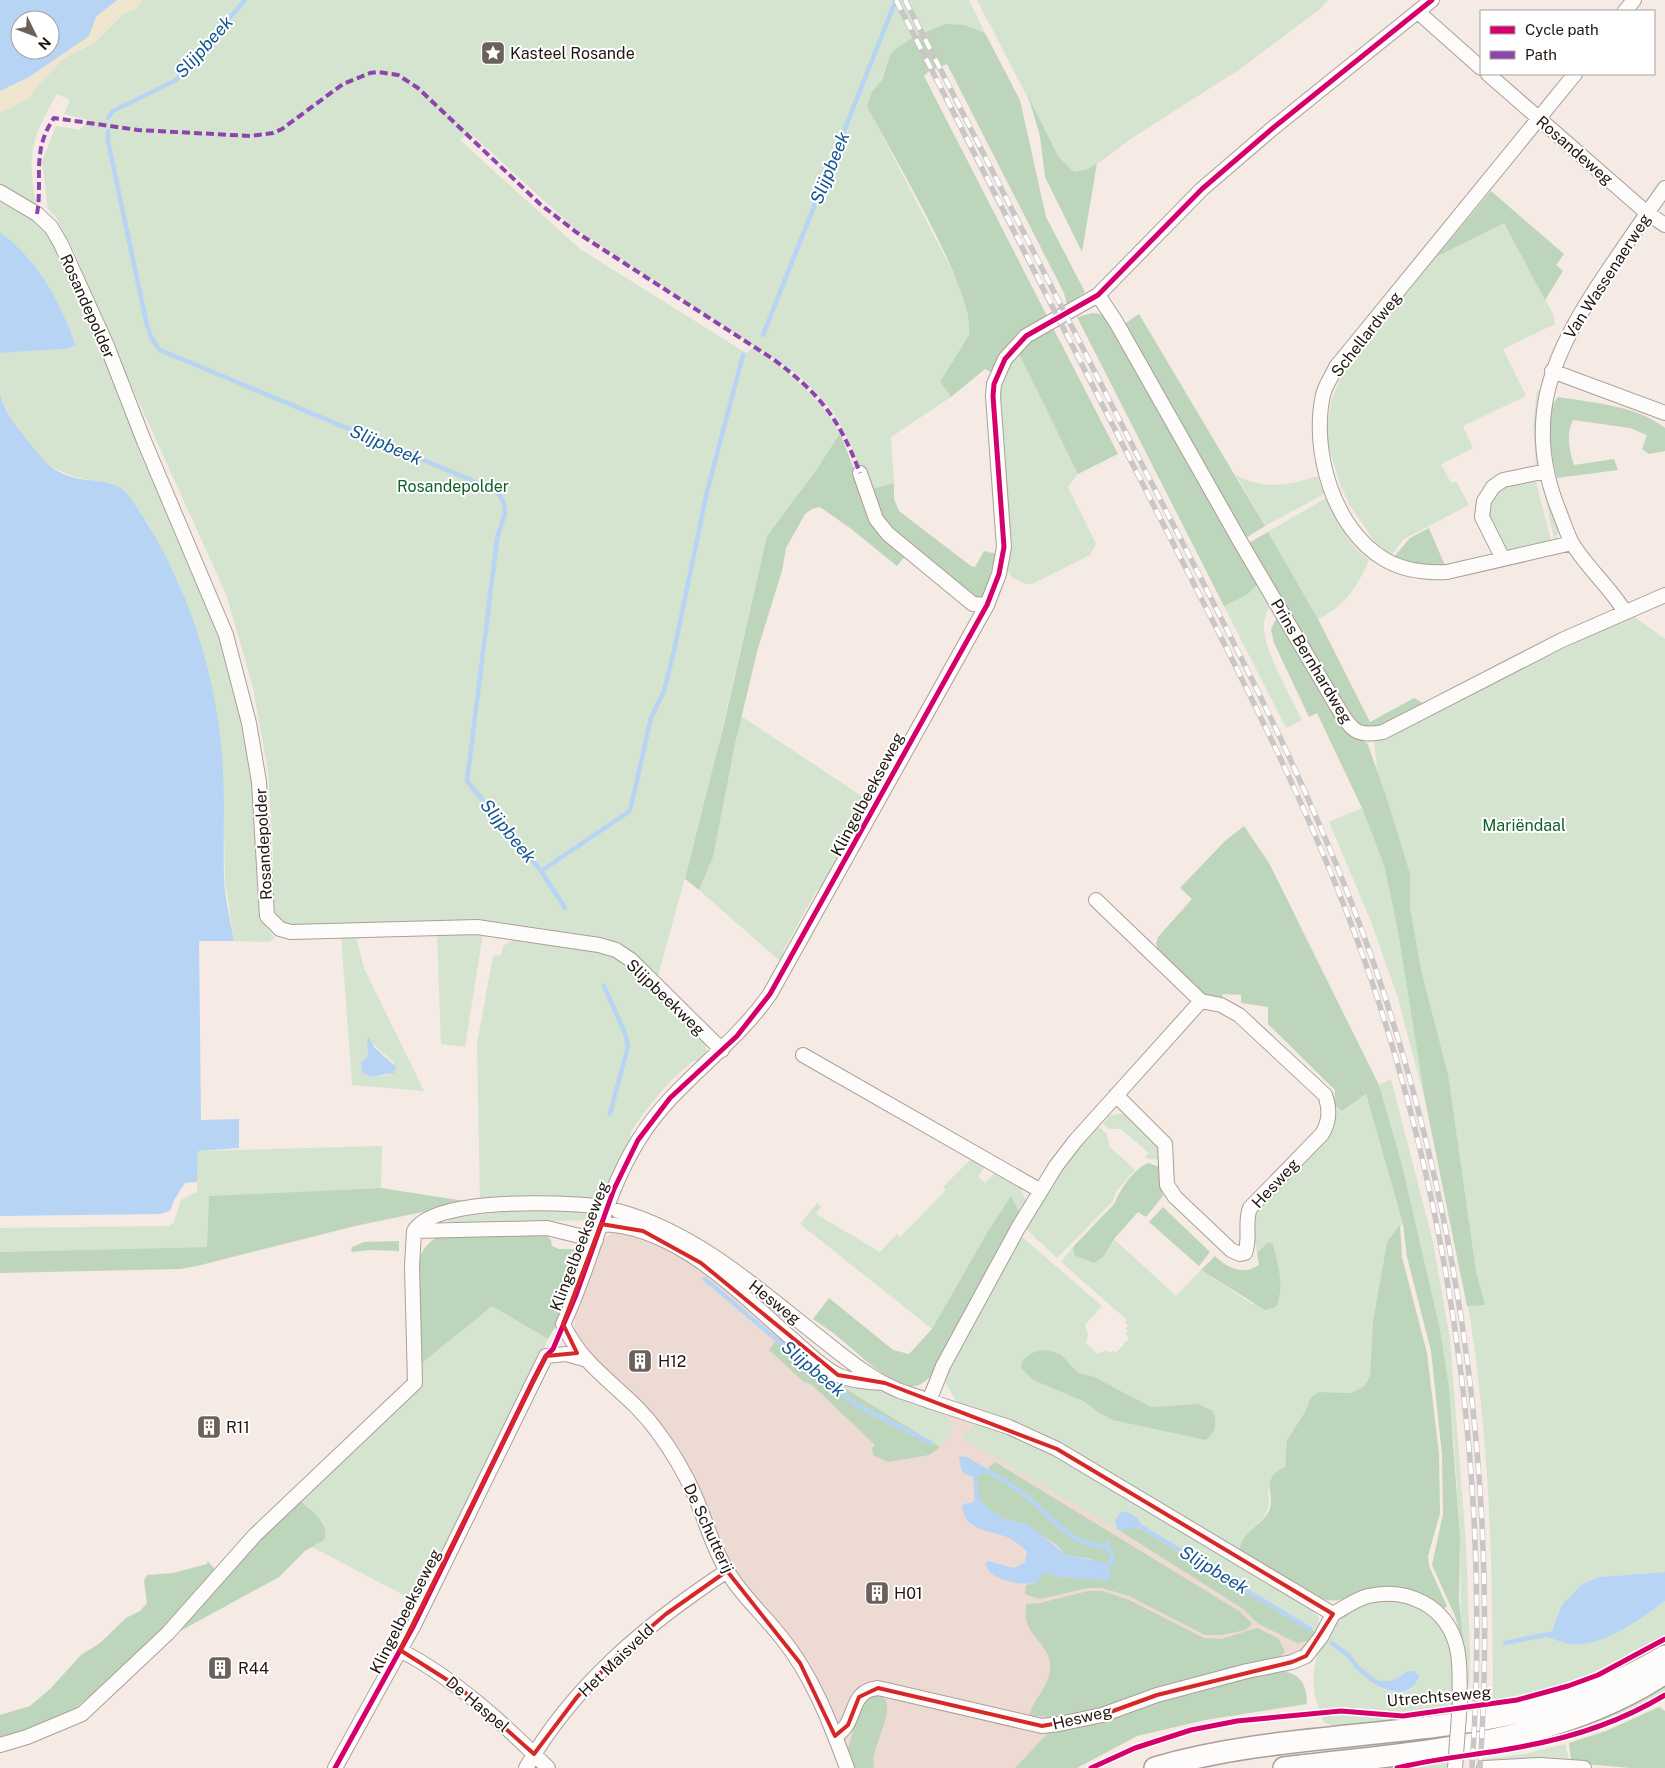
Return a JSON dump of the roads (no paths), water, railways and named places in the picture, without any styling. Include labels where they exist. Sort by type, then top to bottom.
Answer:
[{"type":"main road","name":"Utrechtseweg","points":[[1155,1768],[1202,1756],[1299,1742],[1431,1728],[1550,1705],[1615,1682],[1665,1656]]},
{"type":"main road","points":[[1284,1768],[1433,1749],[1536,1730],[1600,1709],[1665,1673]]},
{"type":"street","name":"Klingelbeekseweg","points":[[563,1324],[628,1157],[648,1124],[684,1084],[722,1050],[758,1011],[780,979],[987,605],[999,574],[1004,547],[993,396],[997,374],[1005,359],[1026,336],[1098,295],[1202,189],[1432,0]]},
{"type":"street","points":[[1626,10],[1634,0]]},
{"type":"street","points":[[1418,12],[1480,67]]},
{"type":"street","name":"Rosandeweg","points":[[1489,75],[1647,213],[1665,225]]},
{"type":"street","name":"Schellardweg","points":[[1572,543],[1463,569],[1429,573],[1398,566],[1382,558],[1358,535],[1332,493],[1325,469],[1319,425],[1323,393],[1336,367],[1575,75]]},
{"type":"street","name":"Van Wassenaerweg","points":[[1625,612],[1616,597],[1572,543],[1553,495],[1546,471],[1542,436],[1546,392],[1552,371],[1569,332],[1665,188]]},
{"type":"street","name":"Rosandepolder","points":[[0,192],[38,214],[51,227],[61,244],[107,346],[144,441],[226,635],[249,722],[259,782],[267,916],[280,929],[292,932],[477,927],[489,929]]},
{"type":"street","name":"Prins Bernhardweg","points":[[1098,295],[1116,322],[1241,543],[1335,703],[1348,724],[1359,734],[1367,735],[1383,732],[1562,640],[1665,595]]},
{"type":"street","points":[[1552,371],[1665,413]]},
{"type":"street","points":[[1503,559],[1482,517],[1481,509],[1484,500],[1493,487],[1503,480],[1546,471]]},
{"type":"street","points":[[860,474],[876,519],[888,534],[972,604],[987,605]]},
{"type":"street","name":"Hesweg","points":[[1096,900],[1201,1001],[1221,1005],[1239,1014],[1325,1095],[1328,1104],[1328,1121],[1322,1134],[1250,1208],[1246,1217],[1249,1239],[1245,1252],[1237,1253],[1231,1250],[1175,1197],[1166,1186],[1165,1144],[1116,1095]]},
{"type":"street","name":"Slijpbeekweg","points":[[489,929],[599,945],[616,950],[630,960],[722,1050]]},
{"type":"street","points":[[929,1400],[943,1366],[1018,1228],[1041,1190],[1076,1140],[1201,1001]]},
{"type":"street","points":[[803,1055],[1041,1190]]},
{"type":"street","points":[[0,1745],[27,1737],[82,1714],[168,1633],[274,1516],[415,1383],[412,1275],[414,1231],[426,1220],[456,1211],[491,1205],[546,1202],[596,1206]]},
{"type":"street","name":"Hesweg","points":[[618,1211],[658,1225],[704,1250],[753,1284],[851,1361],[885,1383],[1009,1428],[1057,1448],[1333,1614],[1321,1637],[1306,1656],[1292,1662],[1247,1671],[1166,1693],[1102,1715],[1042,1726],[878,1688],[865,1691],[859,1697],[848,1725],[835,1736]]},
{"type":"street","points":[[601,1224],[628,1226],[666,1241],[719,1276],[832,1371],[856,1381],[885,1383]]},
{"type":"street","points":[[414,1231],[546,1228],[596,1240]]},
{"type":"street","name":"De Schutterij","points":[[563,1324],[573,1344],[584,1359],[634,1403],[662,1438],[687,1480],[715,1549],[727,1571],[781,1637],[800,1664],[818,1697],[835,1736]]},
{"type":"street","name":"Klingelbeekseweg","points":[[335,1768],[400,1650],[546,1356],[566,1354],[584,1359]]},
{"type":"street","name":"Het Maisveld","points":[[526,1768],[534,1754],[577,1697],[617,1656],[666,1614],[727,1571]]},
{"type":"street","points":[[1333,1614],[1366,1597],[1394,1594],[1418,1599],[1432,1608],[1447,1623],[1458,1650],[1460,1702],[1455,1768]]},
{"type":"street","name":"De Haspel","points":[[400,1650],[460,1688],[548,1768]]},
{"type":"street","points":[[835,1736],[847,1768]]},
{"type":"street","points":[[1484,1768],[1540,1765],[1584,1768]]},
{"type":"water","points":[[0,0],[117,0],[96,17],[89,36],[60,56],[60,10],[10,10],[10,60],[54,60],[29,77],[0,91]]},
{"type":"water","points":[[0,232],[26,256],[47,283],[63,313],[76,346],[63,349],[0,353]]},
{"type":"water","points":[[0,394],[12,420],[39,455],[53,469],[75,478],[117,486],[128,495],[148,525],[182,590],[195,624],[214,695],[223,767],[225,885],[234,941],[199,941],[201,1120],[239,1119],[239,1148],[198,1151],[197,1182],[185,1183],[174,1200],[170,1211],[159,1214],[0,1216]]},
{"type":"water","points":[[369,1037],[374,1047],[396,1067],[394,1073],[370,1077],[362,1072],[361,1063],[368,1056],[367,1042]]},
{"type":"water","points":[[959,1456],[967,1457],[989,1470],[977,1476],[966,1474],[961,1469]]},
{"type":"water","points":[[977,1497],[994,1513],[1007,1520],[1024,1523],[1033,1528],[1066,1555],[1103,1562],[1108,1566],[1111,1574],[1108,1581],[1058,1576],[1044,1572],[1037,1583],[1016,1583],[993,1575],[985,1564],[988,1561],[1014,1568],[1025,1562],[1027,1551],[1010,1538],[978,1528],[968,1520],[962,1506],[972,1503]]},
{"type":"water","points":[[1126,1511],[1138,1519],[1143,1527],[1120,1531],[1117,1529],[1115,1521],[1120,1513]]},
{"type":"water","points":[[1665,1572],[1665,1601],[1620,1631],[1608,1637],[1583,1644],[1571,1644],[1544,1636],[1552,1631],[1561,1606],[1581,1585],[1599,1577]]},
{"type":"water","points":[[1407,1671],[1414,1671],[1419,1675],[1416,1683],[1405,1691],[1390,1691],[1369,1681],[1371,1678],[1381,1681],[1390,1680],[1399,1677]]},
{"type":"waterway","name":"Slijpbeek","points":[[108,118],[113,111],[176,80],[245,0]]},
{"type":"waterway","name":"Slijpbeek","points":[[763,335],[896,0]]},
{"type":"waterway","name":"Slijpbeek","points":[[108,131],[108,141],[147,326],[152,339],[160,350],[495,490],[501,497],[504,503],[505,514],[497,540],[467,781],[541,871]]},
{"type":"waterway","name":"Slijpbeek","points":[[565,908],[541,871],[630,811],[651,718],[664,691],[674,651],[707,492],[743,355]]},
{"type":"waterway","name":"Slijpbeek","points":[[604,986],[625,1033],[628,1046],[610,1114]]},
{"type":"waterway","name":"Slijpbeek","points":[[705,1279],[857,1405],[931,1443]]},
{"type":"waterway","name":"Slijpbeek","points":[[983,1469],[1021,1492],[1074,1537],[1094,1545],[1106,1547],[1108,1543]]},
{"type":"waterway","points":[[975,1471],[977,1503]]},
{"type":"waterway","name":"Slijpbeek","points":[[1138,1525],[1310,1629]]},
{"type":"waterway","points":[[1104,1569],[1113,1560],[1110,1551],[1106,1547]]},
{"type":"waterway","name":"Slijpbeek","points":[[1505,1643],[1549,1634]]},
{"type":"waterway","name":"Slijpbeek","points":[[1332,1643],[1348,1655],[1357,1667],[1374,1681]]},
{"type":"railway","points":[[896,0],[1220,635],[1278,754],[1332,875],[1378,1000],[1406,1094],[1429,1188],[1448,1283],[1462,1380],[1471,1476],[1476,1573],[1476,1671],[1472,1768]]},
{"type":"railway","points":[[905,0],[1271,719],[1328,845],[1354,908],[1377,973],[1407,1070],[1432,1167],[1453,1266],[1468,1366],[1478,1466],[1484,1566],[1484,1667],[1480,1768]]},
{"type":"place","name":"Kasteel Rosande","points":[[493,53]]},
{"type":"place","name":"H12","points":[[640,1361]]},
{"type":"place","name":"R11","points":[[209,1427]]},
{"type":"place","name":"H01","points":[[877,1593]]},
{"type":"place","name":"R44","points":[[220,1668]]},
{"type":"park label","name":"Mariëndaal","points":[[1524,825]]}]
